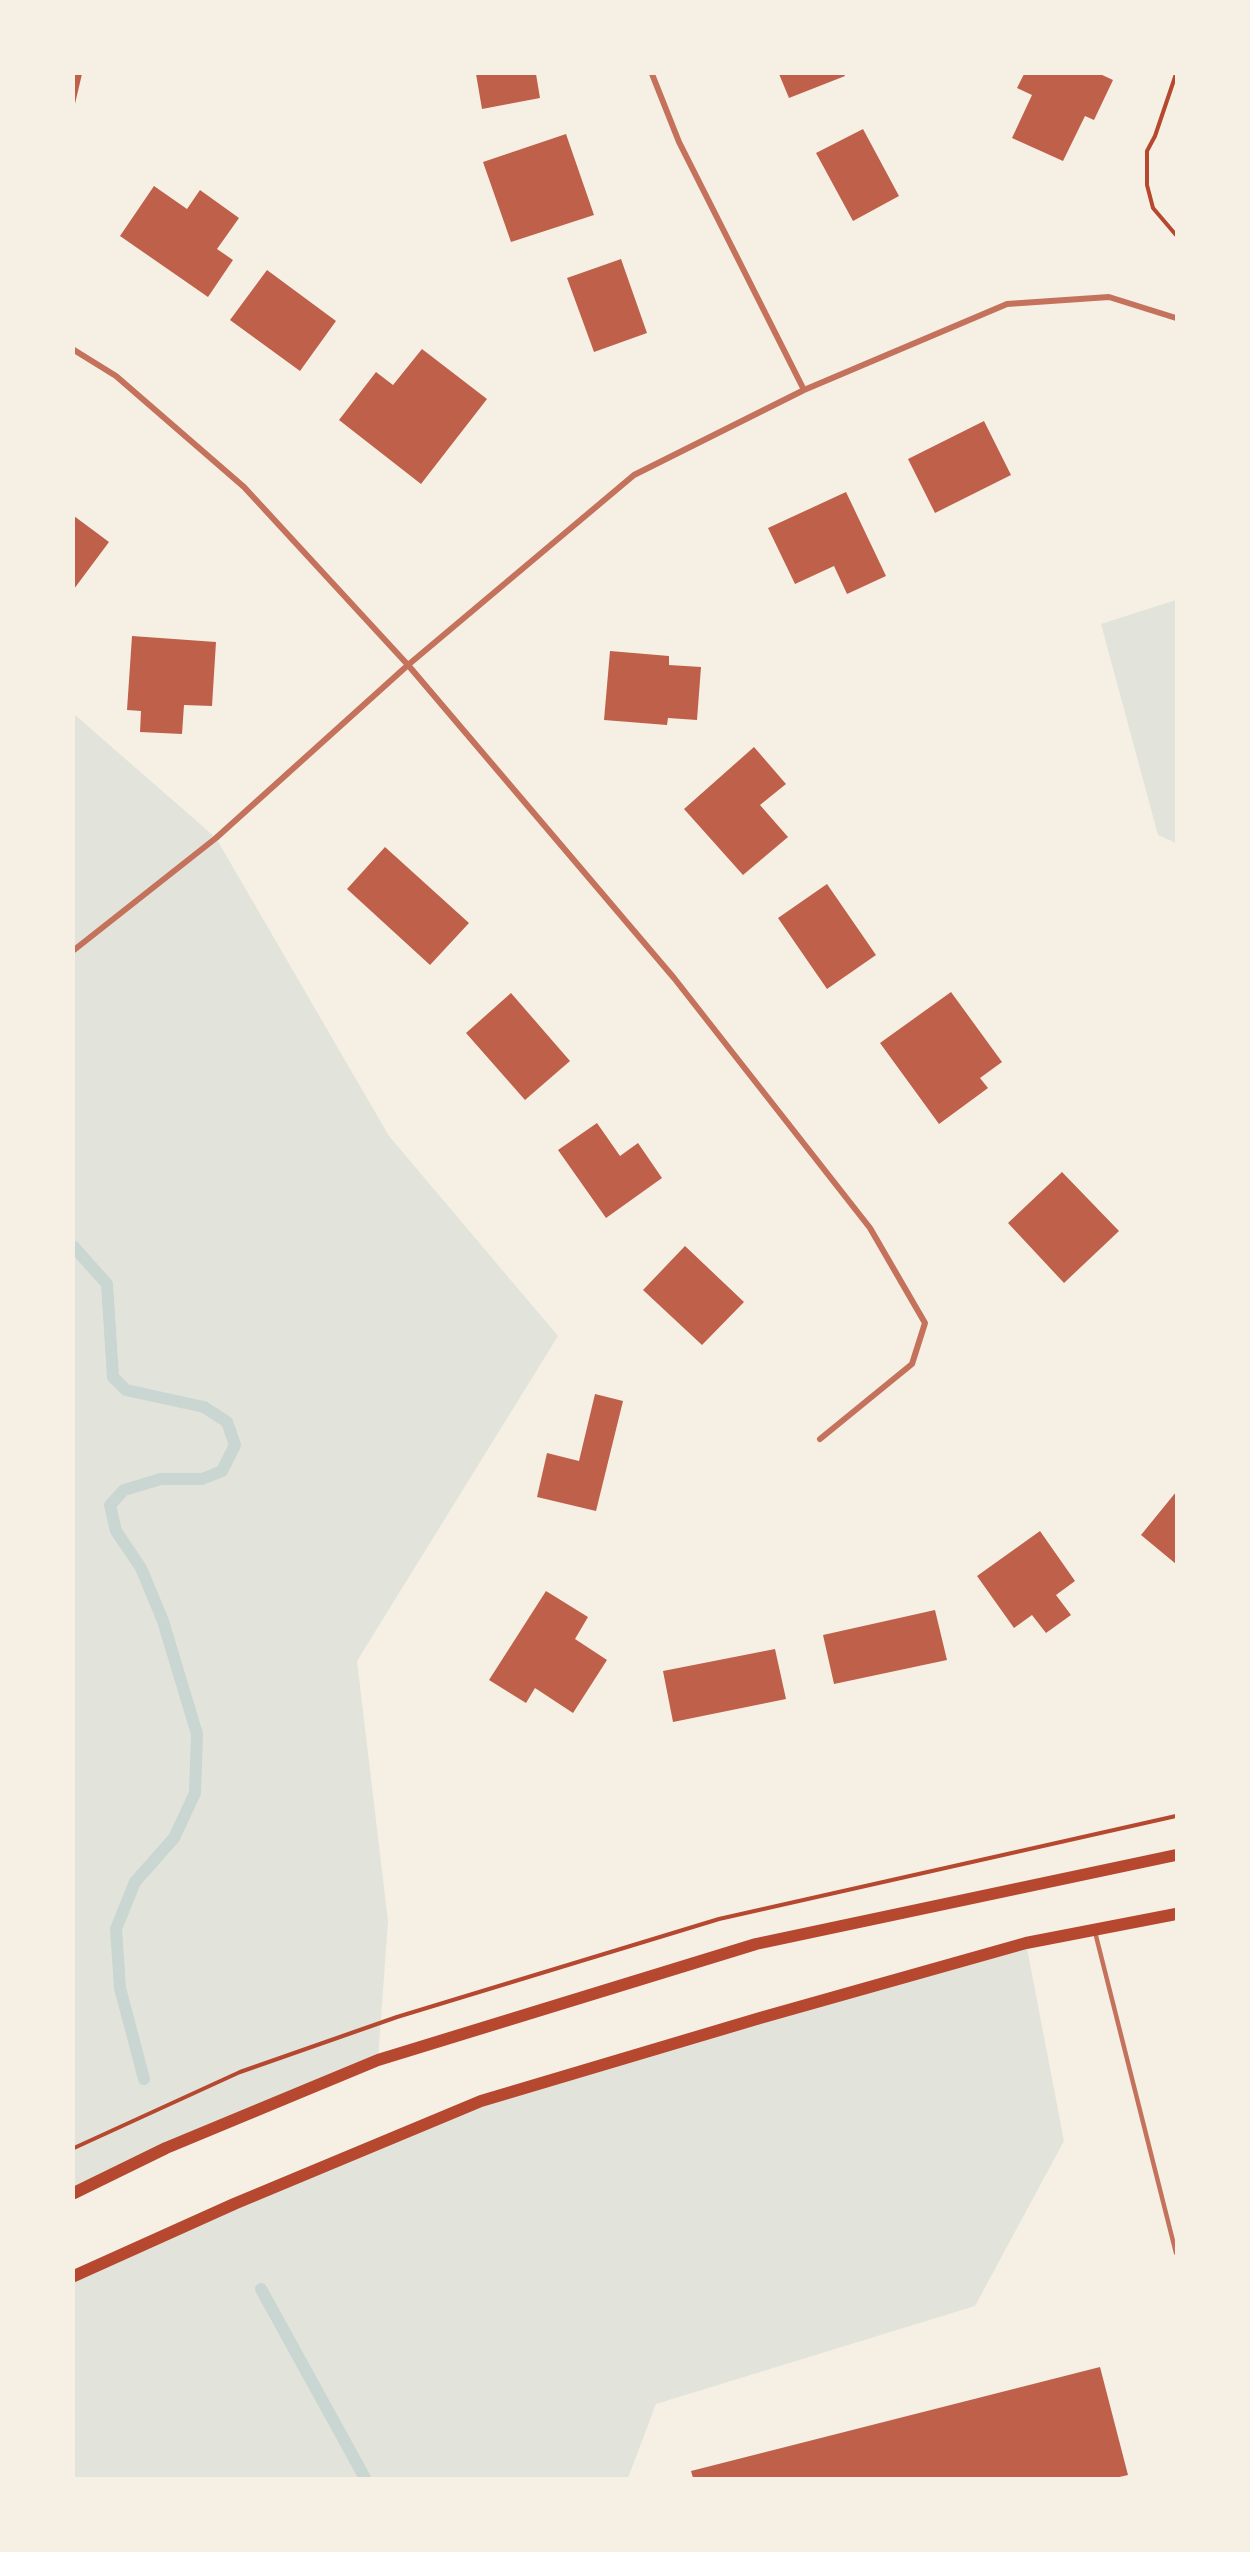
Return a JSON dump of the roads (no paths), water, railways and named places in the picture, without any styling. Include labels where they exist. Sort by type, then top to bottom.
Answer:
[{"type":"main road","points":[[74,2193],[166,2148],[378,2060],[412,2049],[756,1944],[1176,1855]]},
{"type":"main road","points":[[74,2276],[234,2204],[481,2101],[760,2018],[1026,1943],[1176,1914]]},
{"type":"street","points":[[652,74],[679,142],[804,390]]},
{"type":"street","points":[[74,951],[216,838],[408,665],[634,475],[804,390],[1007,304],[1109,297],[1176,318]]},
{"type":"street","points":[[74,350],[116,376],[244,487],[408,665],[681,987],[870,1228],[925,1323],[912,1364],[820,1439]]},
{"type":"lane","points":[[1095,1930],[1176,2253]]},
{"type":"waterway","points":[[74,1247],[107,1284],[113,1377],[126,1390],[204,1407],[227,1422],[235,1445],[222,1471],[202,1479],[161,1479],[124,1490],[110,1505],[116,1531],[141,1568],[163,1621],[197,1734],[195,1793],[174,1838],[135,1882],[116,1929],[120,1988],[144,2079]]},
{"type":"waterway","points":[[261,2289],[365,2478]]}]
